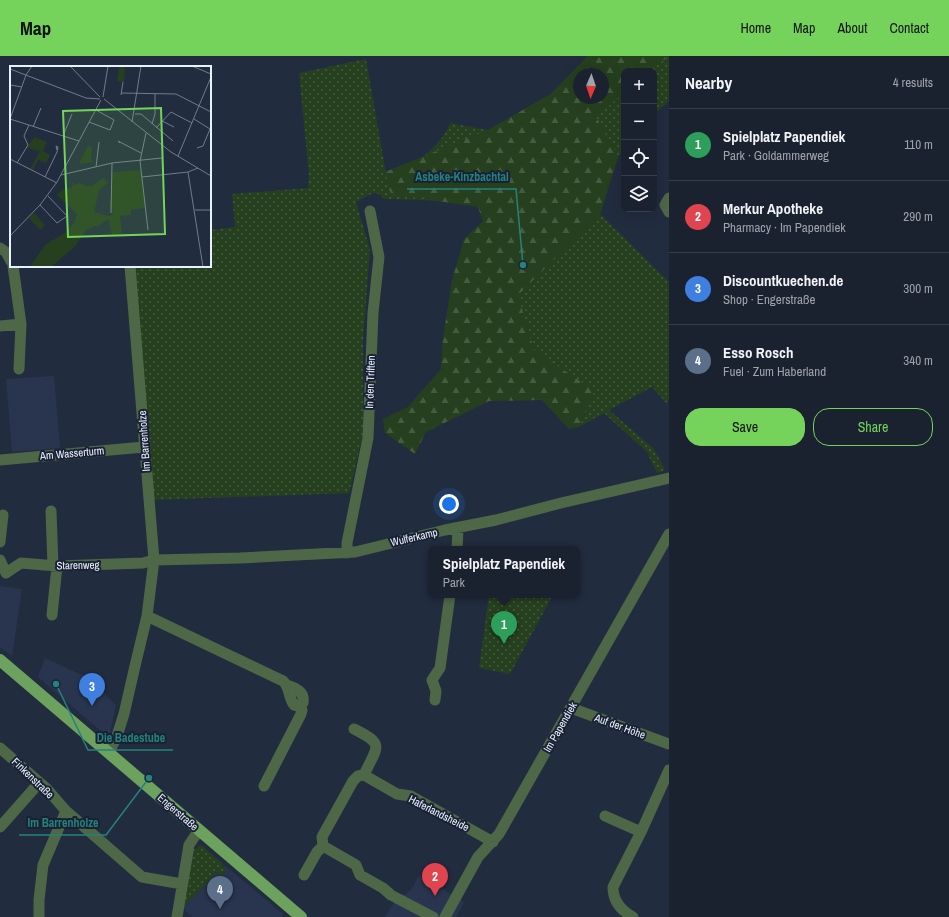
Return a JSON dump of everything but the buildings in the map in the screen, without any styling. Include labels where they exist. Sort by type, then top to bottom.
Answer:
[{"type":"main road","name":"Engerstraße","points":[[0,660],[301,917]]},
{"type":"street","points":[[669,198],[665,204],[669,212]]},
{"type":"street","name":"In den Triften","points":[[347,553],[347,543],[368,438],[373,312],[379,257],[370,211]]},
{"type":"street","points":[[0,248],[6,252],[10,259]]},
{"type":"street","points":[[13,267],[21,324],[19,369]]},
{"type":"street","name":"Im Barrenholze","points":[[109,752],[116,739],[124,714],[147,616],[154,560],[130,267]]},
{"type":"street","points":[[0,326],[21,324]]},
{"type":"street","name":"Am Wasserturm","points":[[0,460],[144,447]]},
{"type":"street","name":"Wulferkamp","points":[[154,560],[347,553],[445,530],[458,529],[561,502],[669,478]]},
{"type":"street","points":[[51,511],[55,566],[52,615]]},
{"type":"street","points":[[0,542],[3,515]]},
{"type":"street","points":[[457,546],[458,529]]},
{"type":"street","name":"Im Papendiek","points":[[445,917],[478,857],[499,834],[669,534]]},
{"type":"street","name":"Starenweg","points":[[0,560],[6,573],[21,563],[55,566],[143,563],[154,560]]},
{"type":"street","points":[[435,700],[436,691],[432,680],[440,668],[450,598]]},
{"type":"street","points":[[147,616],[283,681],[287,685],[290,700],[294,705],[300,705],[301,714],[264,786]]},
{"type":"street","name":"Auf der Höhe","points":[[571,708],[669,744]]},
{"type":"street","points":[[323,846],[322,837],[353,781],[358,776],[364,775],[376,748],[376,742],[373,738],[354,729]]},
{"type":"street","name":"Finkenstraße","points":[[0,748],[39,783],[66,811],[142,878],[182,884]]},
{"type":"street","points":[[633,917],[621,911],[613,894],[613,887],[641,832],[669,770]]},
{"type":"street","name":"Haferlandsheide","points":[[364,775],[397,794],[411,796],[493,842]]},
{"type":"street","points":[[0,827],[39,783]]},
{"type":"street","points":[[40,917],[39,900],[43,866],[66,811]]},
{"type":"street","points":[[605,816],[641,832]]},
{"type":"street","points":[[177,917],[189,845],[199,830]]},
{"type":"street","points":[[304,876],[317,852],[323,846]]},
{"type":"street","points":[[323,846],[356,865],[360,875],[383,888],[391,895],[433,917]]},
{"type":"shaded area","points":[[54,376],[60,448],[12,452],[6,379]]},
{"type":"shaded area","points":[[0,586],[22,589],[12,656],[0,647]]},
{"type":"shaded area","points":[[45,658],[88,678],[116,705],[109,738],[38,677]]},
{"type":"shaded area","points":[[222,863],[283,914],[282,917],[192,917],[183,908],[217,872],[225,866]]},
{"type":"shaded area","points":[[419,875],[464,902],[456,917],[385,917],[394,902],[411,890]]},
{"type":"green space","points":[[588,56],[669,56],[669,101],[657,111],[657,68],[621,68],[621,153],[618,157],[600,214],[669,282],[669,400],[666,403],[652,387],[609,410],[654,449],[665,470],[657,473],[647,452],[604,413],[579,427],[588,408],[558,404],[527,393],[408,407],[442,369],[485,222],[481,205],[423,200],[384,199],[379,194],[373,193],[356,202],[370,250],[363,341],[363,434],[349,493],[153,500],[134,267],[211,267],[211,230],[235,227],[232,194],[308,188],[309,176],[299,73],[366,59],[387,179],[415,163],[432,149],[445,133],[450,123],[488,130],[551,94],[573,71],[573,104],[609,104],[609,68],[576,68]]},
{"type":"green space","points":[[588,56],[669,56],[654,68],[621,68],[621,96],[596,117],[618,156],[600,214],[518,295],[534,350],[595,391],[579,427],[569,429],[542,400],[489,401],[426,432],[415,454],[385,433],[383,419],[408,407],[441,369],[443,338],[452,280],[464,239],[483,221],[478,207],[391,194],[385,172],[488,130],[551,94],[573,71],[573,104],[609,104],[609,68],[576,68]]},
{"type":"green space","points":[[489,598],[551,598],[510,674],[479,668]]},
{"type":"green space","points":[[201,845],[222,863],[226,873],[222,876],[217,872],[183,908],[192,851]]},
{"type":"place","name":"Asbeke-Kinzbachtal","points":[[523,265]]},
{"type":"place","name":"Spielplatz Papendiek","points":[[504,644]]},
{"type":"place","name":"Die Badestube","points":[[56,684]]},
{"type":"place","name":"Discountkuechen.de","points":[[92,706]]},
{"type":"place","name":"Im Barrenholze","points":[[149,778]]},
{"type":"place","name":"Merkur Apotheke","points":[[435,896]]},
{"type":"place","name":"Esso Rosch","points":[[220,909]]}]
